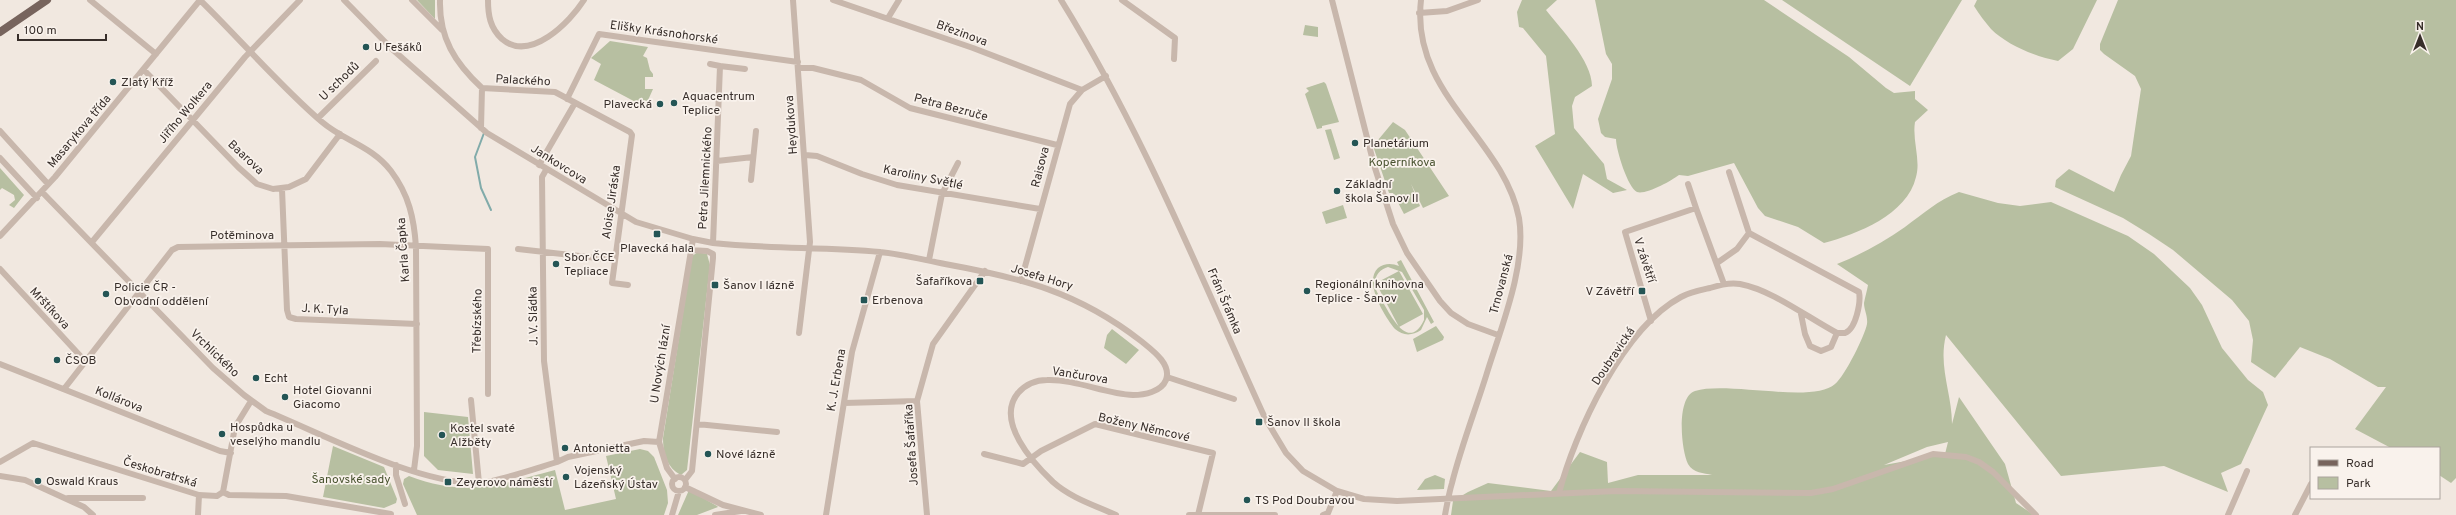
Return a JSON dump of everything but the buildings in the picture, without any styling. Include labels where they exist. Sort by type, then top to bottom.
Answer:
[{"type":"main road","points":[[0,32],[47,0]]},
{"type":"street","points":[[90,0],[156,54]]},
{"type":"street","name":"Masarykova třída","points":[[0,236],[42,192],[144,70],[200,0]]},
{"type":"street","name":"Karla Čapka","points":[[200,0],[318,118],[340,134],[354,140],[375,155],[390,170],[407,195],[414,220],[416,247],[417,446],[414,470]]},
{"type":"street","name":"Jiřího Wolkera","points":[[92,242],[251,50],[300,0]]},
{"type":"street","name":"Jankovcova","points":[[344,0],[392,49],[481,128],[546,170],[621,214],[636,222],[693,239],[715,243],[809,249]]},
{"type":"street","points":[[412,0],[442,30]]},
{"type":"street","name":"Palackého","points":[[440,0],[442,30],[451,50],[482,88],[555,92],[630,132]]},
{"type":"street","points":[[488,0],[489,21],[498,35],[506,42],[518,46],[536,43],[554,34],[574,15],[584,0]]},
{"type":"street","name":"Heydukova","points":[[793,0],[805,155],[809,249],[799,332]]},
{"type":"street","name":"Březinova","points":[[833,0],[888,18],[1082,90]]},
{"type":"street","points":[[888,18],[899,0]]},
{"type":"street","name":"Fráni Šrámka","points":[[1061,0],[1106,76],[1176,214],[1265,418],[1279,443],[1294,462],[1312,477],[1337,491],[1376,500],[1397,501],[1448,497],[1616,491],[1811,493],[1833,489],[1933,454],[1966,457],[1979,462],[1993,472],[2036,515]]},
{"type":"street","points":[[1122,0],[1175,38],[1174,59]]},
{"type":"street","points":[[1332,0],[1374,165],[1392,223],[1407,253],[1440,301],[1464,321],[1498,335]]},
{"type":"street","name":"Trnovanská","points":[[1421,0],[1420,13],[1424,48],[1433,72],[1500,172],[1510,192],[1518,217],[1521,252],[1498,335],[1448,497],[1444,515]]},
{"type":"street","points":[[1420,13],[1446,11],[1478,0]]},
{"type":"street","name":"Elišky Krásnohorské","points":[[567,99],[599,34],[798,65]]},
{"type":"street","name":"U schodů","points":[[318,118],[376,62]]},
{"type":"street","points":[[710,64],[745,69]]},
{"type":"street","name":"Petra Bezruče","points":[[798,65],[861,80],[910,108],[1057,145]]},
{"type":"street","name":"Petra Jilemnického","points":[[715,243],[720,66]]},
{"type":"street","name":"Baarova","points":[[144,70],[192,121],[257,184],[272,189],[282,189]]},
{"type":"street","name":"Raisova","points":[[1021,281],[1057,145],[1070,104],[1082,90],[1106,76]]},
{"type":"street","points":[[481,128],[482,88]]},
{"type":"street","points":[[539,165],[575,103]]},
{"type":"street","points":[[0,131],[48,184]]},
{"type":"street","points":[[751,180],[756,131]]},
{"type":"street","name":"Aloise Jiráska","points":[[628,285],[612,283],[632,135],[630,132]]},
{"type":"street","points":[[282,189],[306,179],[340,134]]},
{"type":"street","name":"Karoliny Světlé","points":[[805,155],[817,156],[862,174],[897,185],[942,194],[1040,209]]},
{"type":"street","points":[[717,161],[753,157]]},
{"type":"street","points":[[0,158],[36,198]]},
{"type":"street","points":[[929,260],[942,194],[958,163]]},
{"type":"street","name":"J. V. Sládka","points":[[546,170],[542,178],[544,361],[557,462]]},
{"type":"street","points":[[1729,172],[1749,233],[1859,292],[1860,300],[1849,331],[1836,333],[1831,347],[1821,352],[1810,346],[1805,334],[1801,314]]},
{"type":"street","points":[[1688,184],[1724,284]]},
{"type":"street","name":"J. K. Tyla","points":[[282,189],[287,310],[289,317],[417,324]]},
{"type":"street","name":"Vrchlického","points":[[42,192],[214,368],[251,401],[266,410],[396,465],[443,479],[479,483]]},
{"type":"street","name":"V závětří","points":[[1651,321],[1625,232],[1696,208]]},
{"type":"street","points":[[1717,263],[1737,249],[1749,233]]},
{"type":"street","name":"U Nových lázní","points":[[679,491],[673,486],[675,479],[667,468],[659,442],[693,239]]},
{"type":"street","points":[[672,515],[679,491],[685,484],[692,471],[715,243]]},
{"type":"street","name":"Potěminova","points":[[64,389],[172,250],[178,247],[380,244],[416,247],[488,249]]},
{"type":"street","name":"Třebízského","points":[[488,249],[488,394]]},
{"type":"street","points":[[518,249],[615,260]]},
{"type":"street","name":"Josefa Hory","points":[[809,249],[880,252],[929,260],[984,271],[1077,299],[1115,321],[1161,360],[1166,368],[1167,377]]},
{"type":"street","points":[[690,250],[707,251],[713,254]]},
{"type":"street","name":"K. J. Erbena","points":[[826,515],[852,352],[880,252]]},
{"type":"street","name":"Mrštíkova","points":[[0,269],[85,361]]},
{"type":"street","name":"Josefa Šafaříka","points":[[927,515],[917,401],[933,344],[984,271]]},
{"type":"street","name":"Doubravická","points":[[1559,493],[1566,463],[1580,431],[1612,372],[1630,345],[1651,321],[1682,297],[1724,284],[1738,283],[1785,303],[1801,314],[1836,333]]},
{"type":"street","name":"Kollárova","points":[[0,364],[220,451],[231,453]]},
{"type":"street","points":[[1167,377],[1234,400]]},
{"type":"street","name":"Vančurova","points":[[1116,515],[1080,500],[1054,483],[1031,459],[1013,427],[1011,413],[1013,399],[1024,387],[1036,381],[1048,380],[1133,395],[1155,390],[1163,385],[1167,377]]},
{"type":"street","points":[[471,400],[479,483],[557,462],[568,457],[644,441],[659,442]]},
{"type":"street","points":[[223,492],[237,423],[251,401]]},
{"type":"street","points":[[844,403],[917,401]]},
{"type":"street","points":[[697,424],[777,432]]},
{"type":"street","name":"Boženy Němcové","points":[[1031,459],[1041,451],[1095,424],[1213,454],[1198,515]]},
{"type":"street","name":"Českobratrská","points":[[0,462],[33,444],[199,496],[217,496],[223,492],[229,495],[286,496],[391,514]]},
{"type":"street","points":[[984,454],[1023,464],[1031,459]]},
{"type":"street","points":[[396,465],[396,475],[405,504]]},
{"type":"street","points":[[2228,515],[2247,470]]},
{"type":"street","points":[[0,476],[21,478],[66,498],[93,512],[94,515]]},
{"type":"street","points":[[675,479],[679,478],[685,484],[723,505],[761,515]]},
{"type":"street","points":[[2295,515],[2310,486]]},
{"type":"street","points":[[1323,515],[1328,513],[1337,491]]},
{"type":"street","points":[[198,515],[199,496]]},
{"type":"street","points":[[66,498],[143,498]]},
{"type":"street","points":[[715,515],[744,511]]},
{"type":"street","points":[[1189,515],[1275,515]]},
{"type":"green space","points":[[417,0],[435,0],[435,19]]},
{"type":"green space","points":[[1522,0],[1557,0],[1546,10],[1575,46],[1591,76],[1592,86],[1575,97],[1572,106],[1574,128],[1604,164],[1607,179],[1627,190],[1613,193],[1583,174],[1573,209],[1535,146],[1555,134],[1546,56],[1523,28],[1519,27],[1517,12]]},
{"type":"green space","points":[[1595,0],[1764,0],[1849,57],[1894,93],[1915,91],[1915,99],[1928,110],[1915,122],[1914,129],[1918,164],[1916,177],[1911,190],[1892,212],[1879,221],[1851,234],[1824,243],[1798,227],[1765,216],[1758,208],[1734,163],[1688,176],[1679,175],[1652,190],[1637,192],[1630,184],[1626,176],[1618,151],[1616,139],[1605,137],[1601,133],[1598,119],[1612,79],[1612,64],[1606,54]]},
{"type":"green space","points":[[1782,0],[1962,0],[1910,86]]},
{"type":"green space","points":[[1977,0],[2097,0],[2073,49],[2058,61],[2040,57],[2022,50],[1998,35],[1991,29],[1974,6]]},
{"type":"green space","points":[[2118,0],[2456,0],[2456,478],[2451,483],[2440,476],[2440,447],[2389,447],[2355,429],[2386,387],[2378,387],[2330,359],[2300,347],[2275,378],[2251,362],[2253,340],[2249,321],[2232,300],[2173,250],[2149,234],[2123,218],[2055,187],[2056,180],[2069,169],[2114,192],[2131,156],[2141,89],[2135,76],[2104,54],[2100,50],[2100,44]]},
{"type":"green space","points":[[1305,25],[1318,27],[1318,37],[1303,35]]},
{"type":"green space","points":[[610,41],[648,47],[643,56],[647,58],[653,77],[645,77],[645,89],[653,89],[645,107],[594,80],[601,64],[591,58]]},
{"type":"green space","points":[[1324,82],[1339,122],[1322,126],[1322,128],[1317,129],[1305,94],[1309,91],[1306,88]]},
{"type":"green space","name":"Koperníkova","points":[[1393,122],[1405,130],[1449,196],[1423,208],[1411,184],[1420,206],[1404,214],[1393,193],[1389,193],[1373,146]]},
{"type":"green space","points":[[1331,129],[1340,158],[1334,160],[1325,130]]},
{"type":"green space","points":[[0,168],[24,195],[14,208],[9,205],[15,200],[14,195],[2,188],[0,190]]},
{"type":"green space","points":[[1959,192],[1998,203],[2020,206],[2051,202],[2128,236],[2154,254],[2190,288],[2202,305],[2222,348],[2248,380],[2263,392],[2268,405],[2241,464],[2221,473],[2228,492],[2164,466],[2061,476],[1946,335],[1944,347],[1944,369],[1952,424],[1959,397],[2005,464],[2016,503],[2034,515],[1451,515],[1453,501],[1488,483],[1551,491],[1580,452],[1607,462],[1608,483],[1638,475],[1712,475],[1699,472],[1690,467],[1683,448],[1683,413],[1685,403],[1689,395],[1695,391],[1728,388],[1808,392],[1824,390],[1835,384],[1844,373],[1859,346],[1867,324],[1864,303],[1868,285],[1837,264],[1881,243],[1937,203]],"holes":[[[1948,442],[1945,454],[1884,465],[1927,447]]]},
{"type":"green space","points":[[1343,205],[1347,218],[1326,224],[1322,212]]},
{"type":"green space","points":[[698,252],[707,254],[710,265],[687,470],[681,475],[672,468],[667,460],[663,438],[692,256]]},
{"type":"green space","points":[[1401,260],[1434,322],[1431,324],[1427,317],[1421,330],[1411,334],[1404,334],[1395,329],[1381,308],[1374,290],[1374,274],[1378,268],[1388,264],[1399,266],[1397,262]],"holes":[[[1388,267],[1402,272],[1424,310],[1424,320],[1418,329],[1413,333],[1401,329],[1396,323],[1375,287],[1378,273],[1382,269]]]},
{"type":"green space","points":[[1399,271],[1423,314],[1399,327],[1376,283]]},
{"type":"green space","points":[[1436,326],[1444,337],[1443,340],[1417,352],[1413,339]]},
{"type":"green space","points":[[1112,329],[1139,350],[1126,364],[1104,348],[1107,335]]},
{"type":"green space","points":[[424,412],[468,417],[473,474],[438,470],[424,456]]},
{"type":"green space","name":"Šanovské sady","points":[[333,446],[384,467],[397,499],[396,503],[384,508],[323,497]]},
{"type":"green space","points":[[640,449],[648,451],[654,457],[667,490],[668,503],[664,515],[417,515],[403,484],[404,479],[409,476],[430,483],[449,486],[466,488],[483,487],[555,470],[565,510],[616,499],[606,456]]},
{"type":"green space","points":[[1435,475],[1445,479],[1444,489],[1417,490],[1425,479]]},
{"type":"green space","points":[[689,490],[718,507],[697,515],[678,515]]},
{"type":"waterway","points":[[484,133],[475,157],[481,188],[491,210]]},
{"type":"place","name":"U Fešáků","points":[[366,47]]},
{"type":"place","name":"Zlatý Kříž","points":[[113,82]]},
{"type":"place","name":"Aquacentrum Teplice","points":[[674,103]]},
{"type":"place","name":"Plavecká","points":[[660,104]]},
{"type":"place","name":"Planetárium","points":[[1355,143]]},
{"type":"place","name":"Základní škola Šanov II","points":[[1337,191]]},
{"type":"place","name":"Plavecká hala","points":[[657,234]]},
{"type":"place","name":"Sbor ČCE Tepliace","points":[[556,264]]},
{"type":"place","name":"Šafaříkova","points":[[980,281]]},
{"type":"place","name":"Šanov I lázně","points":[[715,285]]},
{"type":"place","name":"Regionální knihovna Teplice - Šanov","points":[[1307,291]]},
{"type":"place","name":"V Závětří","points":[[1642,291]]},
{"type":"place","name":"Policie ČR - Obvodní oddělení","points":[[106,294]]},
{"type":"place","name":"Erbenova","points":[[864,300]]},
{"type":"place","name":"ČSOB","points":[[57,360]]},
{"type":"place","name":"Echt","points":[[256,378]]},
{"type":"place","name":"Hotel Giovanni Giacomo","points":[[285,397]]},
{"type":"place","name":"Šanov II škola","points":[[1259,422]]},
{"type":"place","name":"Hospůdka u veselýho mandlu","points":[[222,434]]},
{"type":"place","name":"Kostel svaté Alžběty","points":[[442,435]]},
{"type":"place","name":"Antonietta","points":[[565,448]]},
{"type":"place","name":"Nové lázně","points":[[708,454]]},
{"type":"place","name":"Vojenský Lázeňský Ústav","points":[[566,477]]},
{"type":"place","name":"Oswald Kraus","points":[[38,481]]},
{"type":"place","name":"Zeyerovo náměstí","points":[[448,482]]},
{"type":"place","name":"TS Pod Doubravou","points":[[1247,500]]}]
